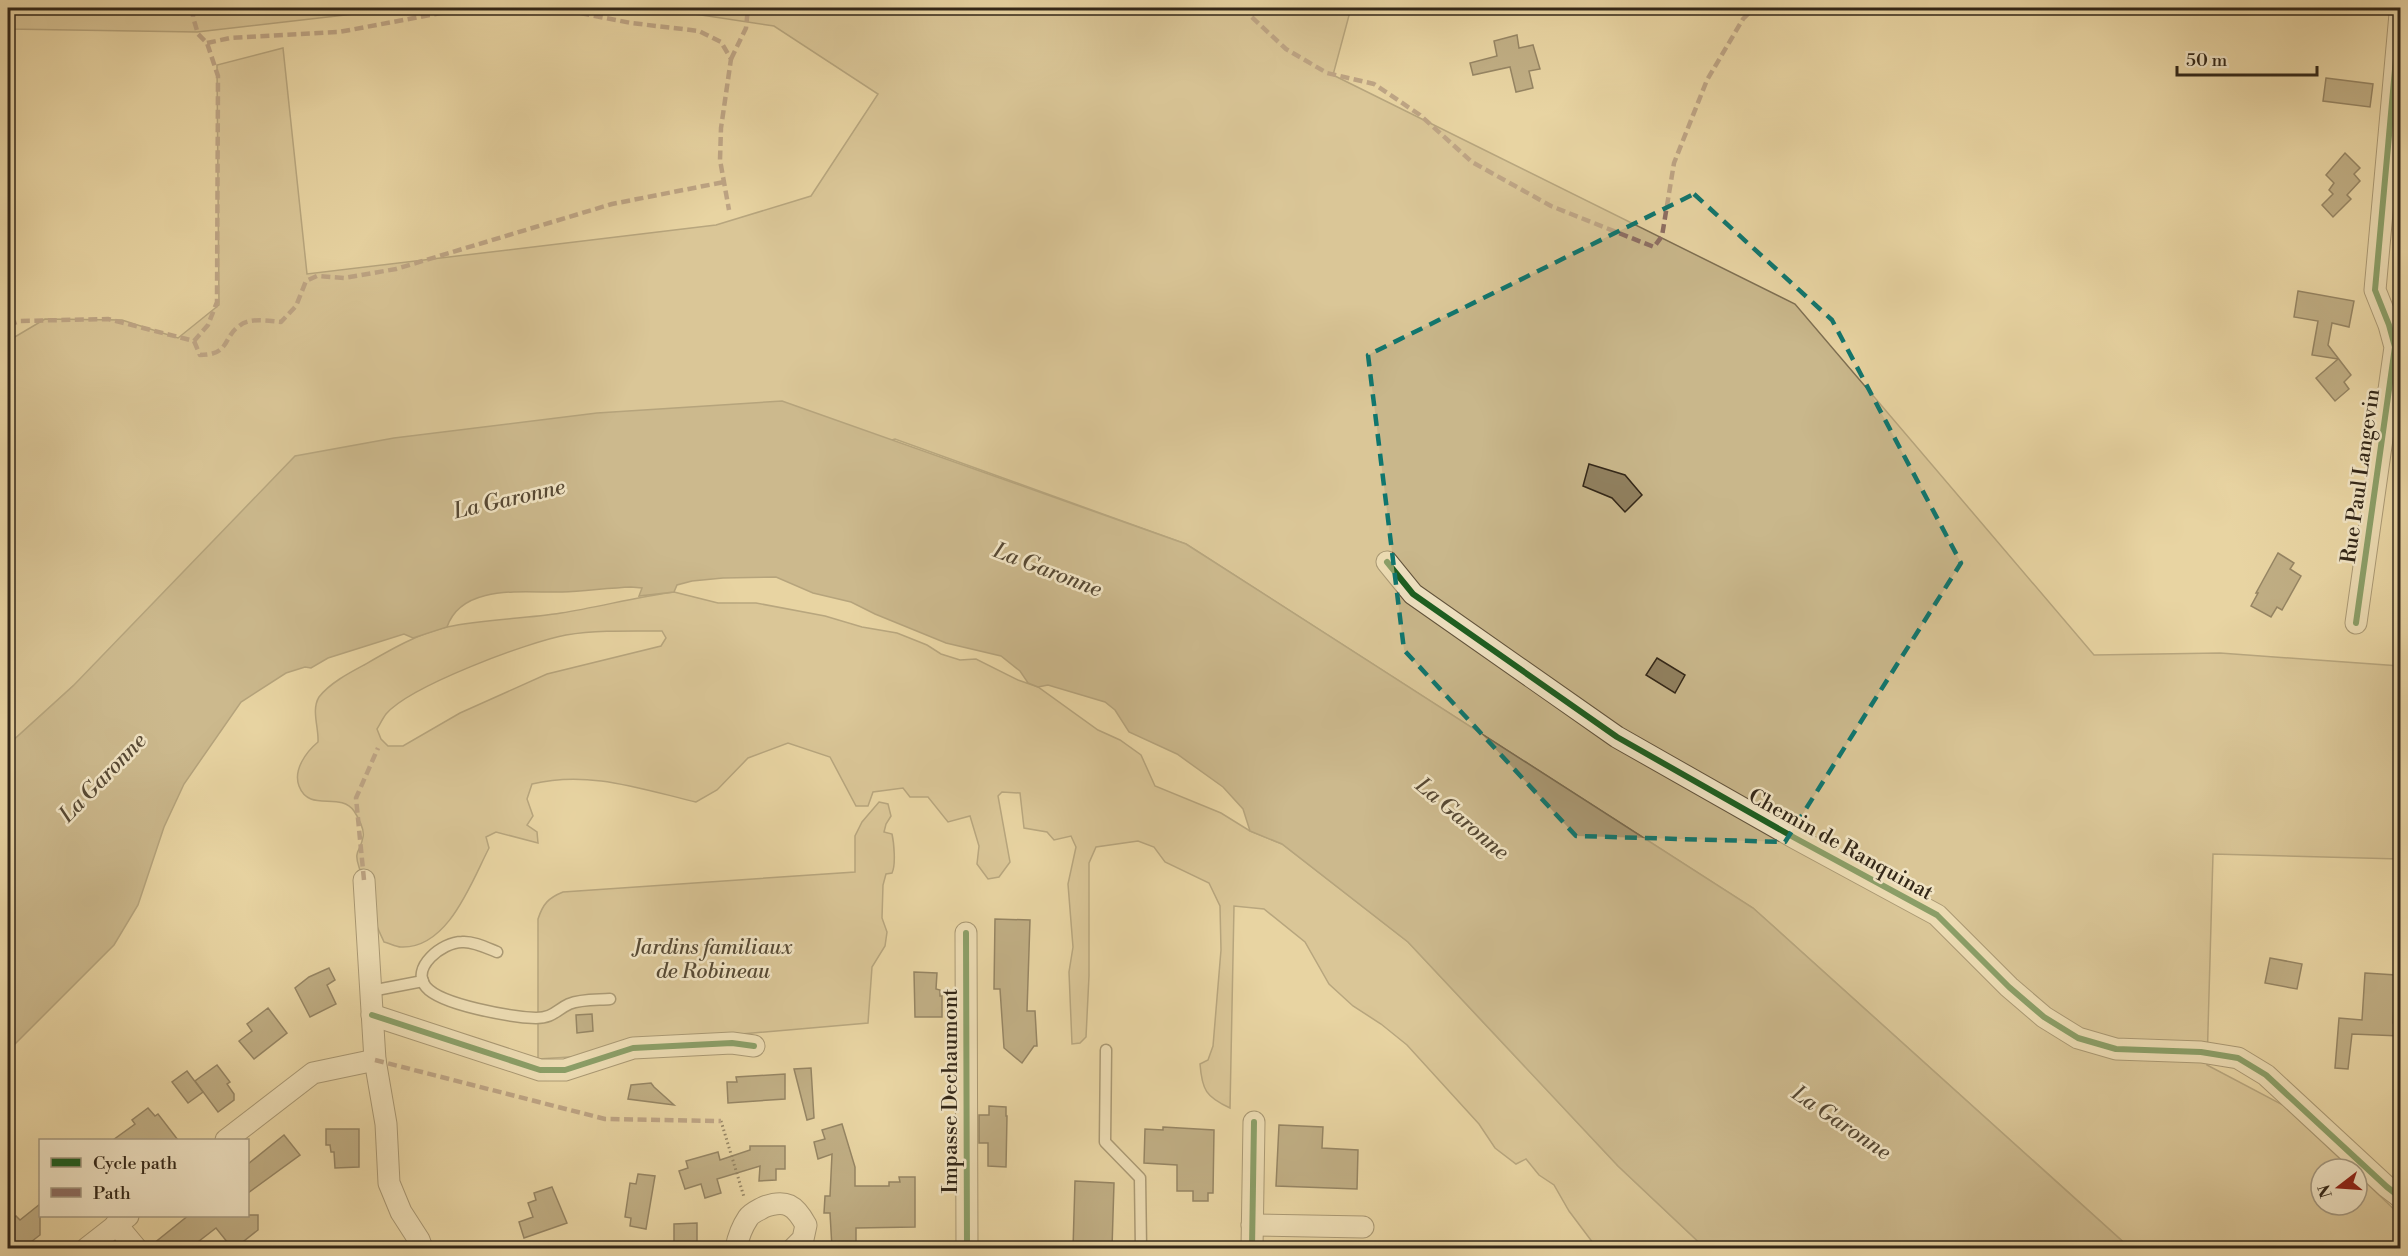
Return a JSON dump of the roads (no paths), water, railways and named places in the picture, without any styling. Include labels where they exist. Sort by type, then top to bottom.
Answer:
[{"type":"street","name":"Rue Paul Langevin","points":[[2356,623],[2395,347],[2391,305],[2375,290],[2400,14]]},
{"type":"street","name":"Chemin de Ranquinat","points":[[1386,562],[1413,594],[1617,737],[1937,915],[2044,1017],[2078,1038],[2116,1049],[2201,1052],[2238,1058],[2266,1074],[2400,1197]]},
{"type":"street","points":[[364,880],[375,1060],[386,1124],[389,1183],[401,1212],[422,1248]]},
{"type":"street","name":"Impasse Dechaumont","points":[[966,933],[967,1248]]},
{"type":"street","points":[[372,1015],[540,1070],[565,1070],[633,1048],[732,1043],[754,1046]]},
{"type":"street","points":[[227,1139],[313,1073],[375,1060]]},
{"type":"street","points":[[1252,1248],[1254,1122]]},
{"type":"street","points":[[736,1248],[738,1236],[749,1216],[777,1203],[788,1204],[799,1212],[806,1225],[803,1239],[794,1248]]},
{"type":"street","points":[[87,1248],[122,1220],[136,1248]]},
{"type":"street","points":[[1252,1225],[1363,1227]]},
{"type":"lane","points":[[498,952],[463,941],[447,944],[436,951],[424,966],[423,981],[426,987],[437,995],[466,1006],[509,1016],[549,1016],[577,1002],[610,999]]},
{"type":"lane","points":[[371,991],[423,981]]},
{"type":"lane","points":[[1106,1050],[1105,1142],[1140,1178],[1141,1248]]},
{"type":"water","name":"La Garonne","points":[[782,401],[1186,544],[1753,908],[2130,1248],[1705,1248],[1618,1166],[1408,942],[1282,844],[1250,831],[1243,809],[1223,787],[1177,754],[1129,732],[1115,710],[1105,702],[1048,685],[1038,687],[1028,683],[1020,671],[1001,656],[946,643],[851,602],[813,593],[776,577],[692,581],[677,585],[674,592],[639,596],[642,588],[631,587],[562,592],[496,593],[466,603],[455,613],[447,627],[413,638],[404,634],[328,658],[311,668],[305,667],[286,673],[241,702],[184,784],[164,827],[138,905],[114,945],[8,1051],[8,745],[73,686],[295,456],[394,438],[597,413]]},
{"type":"park label","name":"Jardins familiaux de Robineau","points":[[713,959]]}]
